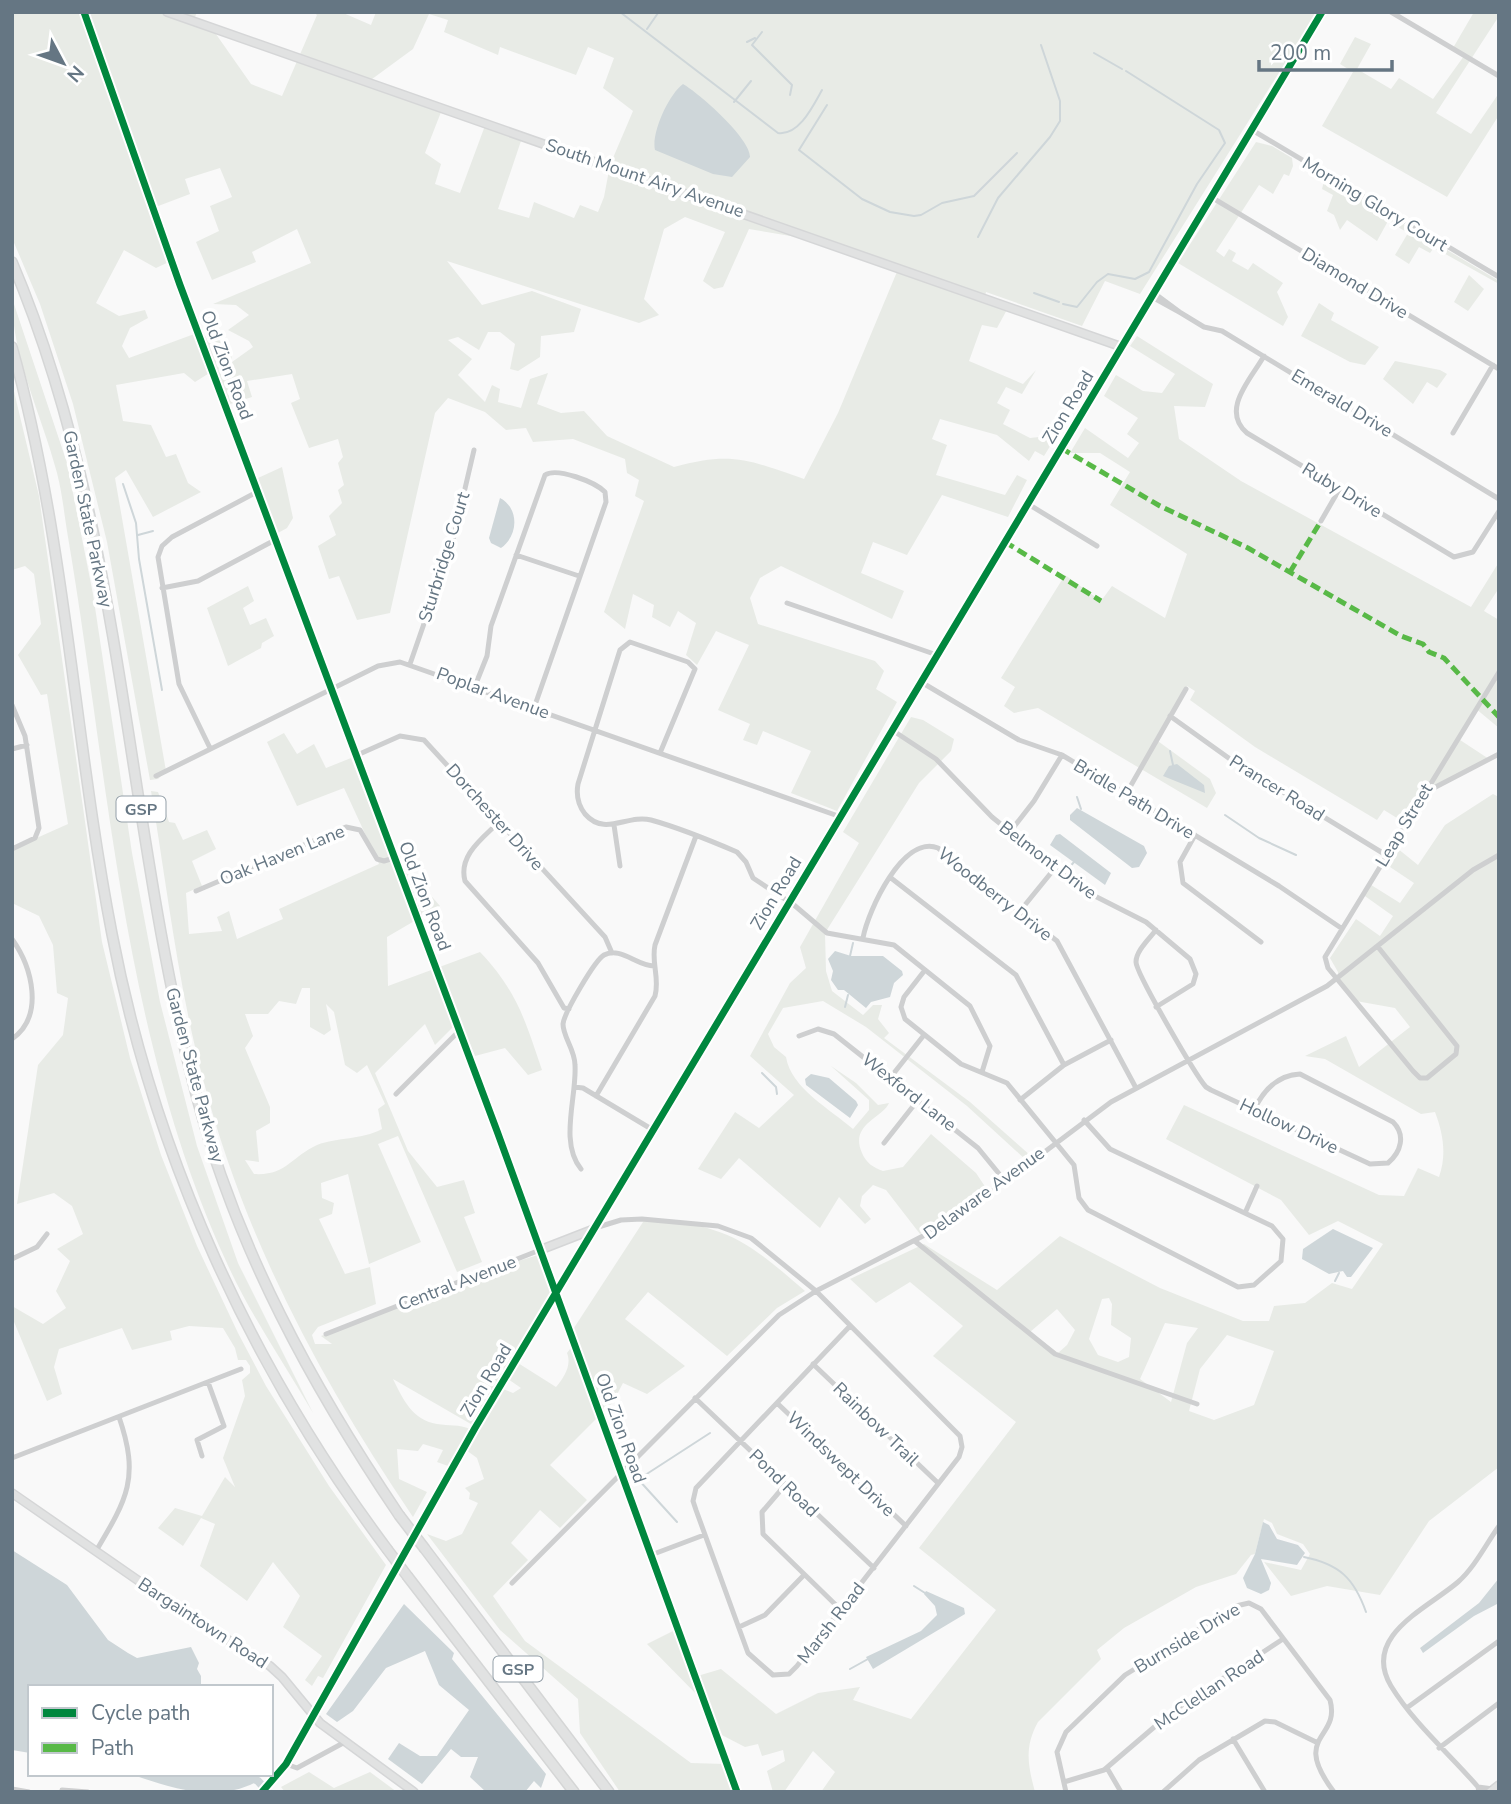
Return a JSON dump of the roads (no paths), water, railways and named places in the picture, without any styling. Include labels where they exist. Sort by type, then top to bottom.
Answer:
[{"type":"highway","name":"Garden State Parkway","points":[[12,262],[54,376],[84,487],[172,989],[209,1138],[236,1215],[278,1311],[318,1389],[399,1515],[608,1792]]},
{"type":"highway","name":"Garden State Parkway","points":[[12,347],[43,470],[111,933],[153,1097],[198,1223],[248,1330],[318,1452],[408,1577],[574,1792]]},
{"type":"street","name":"Old Zion Road","points":[[84,12],[257,492],[459,1031],[737,1792]]},
{"type":"street","name":"South Mount Airy Avenue","points":[[167,12],[1122,346]]},
{"type":"street","name":"Zion Road","points":[[265,1789],[286,1764],[468,1440],[1322,12]]},
{"type":"street","points":[[1391,12],[1499,76]]},
{"type":"street","name":"Morning Glory Court","points":[[1252,130],[1499,277]]},
{"type":"street","name":"Diamond Drive","points":[[1211,197],[1496,367]]},
{"type":"street","name":"Emerald Drive","points":[[1153,295],[1204,327],[1222,331],[1499,499]]},
{"type":"street","name":"Ruby Drive","points":[[1264,356],[1237,400],[1235,414],[1239,425],[1454,557],[1473,552],[1499,511]]},
{"type":"street","points":[[1453,433],[1496,367]]},
{"type":"street","name":"Sturbridge Court","points":[[410,664],[453,540],[474,450]]},
{"type":"street","points":[[475,686],[488,651],[491,626],[543,478],[549,472],[558,472],[598,487],[606,495],[534,708]]},
{"type":"street","points":[[1321,521],[1340,488]]},
{"type":"street","points":[[210,748],[179,684],[158,557],[166,541],[257,492]]},
{"type":"street","points":[[1028,504],[1097,546]]},
{"type":"street","points":[[162,588],[198,581],[275,540]]},
{"type":"street","points":[[516,555],[579,576]]},
{"type":"street","points":[[787,603],[937,655]]},
{"type":"street","points":[[660,753],[695,669],[688,662],[636,642],[626,643],[620,650],[578,784],[577,798],[590,819],[614,825],[645,819],[737,852],[746,862],[752,878],[790,902],[829,934],[892,944],[970,1006],[989,1046],[982,1072]]},
{"type":"street","name":"Poplar Avenue","points":[[156,776],[386,663],[410,664],[841,817]]},
{"type":"street","name":"Leap Street","points":[[1337,979],[1324,958],[1499,672]]},
{"type":"street","name":"Bridle Path Drive","points":[[921,681],[1019,740],[1062,755],[1341,928]]},
{"type":"street","points":[[1126,794],[1186,689]]},
{"type":"street","points":[[12,705],[21,721],[27,745],[39,830],[34,838],[12,849]]},
{"type":"street","name":"Prancer Road","points":[[1170,716],[1233,762],[1386,855]]},
{"type":"street","name":"Belmont Drive","points":[[892,730],[942,763],[983,809],[1055,868],[1099,900],[1142,920],[1191,958],[1196,974],[1189,989],[1156,1007]]},
{"type":"street","name":"Dorchester Drive","points":[[355,756],[396,737],[419,737],[500,821],[605,937],[612,953]]},
{"type":"street","points":[[12,749],[27,745]]},
{"type":"street","points":[[1424,794],[1499,754]]},
{"type":"street","points":[[1010,832],[1034,802],[1062,755]]},
{"type":"street","points":[[500,821],[468,855],[463,868],[465,881],[531,953],[564,1008],[569,1009]]},
{"type":"street","points":[[614,825],[620,866]]},
{"type":"street","name":"Oak Haven Lane","points":[[196,891],[346,827],[360,830],[377,859],[384,861],[394,858]]},
{"type":"street","points":[[1195,835],[1180,862],[1183,883],[1261,942]]},
{"type":"street","points":[[596,1096],[655,996],[658,981],[654,966],[656,942],[696,836]]},
{"type":"street","name":"Woodberry Drive","points":[[863,938],[870,912],[912,850],[933,846],[1057,941],[1136,1088]]},
{"type":"street","name":"Delaware Avenue","points":[[513,1583],[765,1327],[816,1292],[954,1220],[1084,1120],[1136,1088],[1337,979],[1479,865],[1499,855]]},
{"type":"street","points":[[1020,911],[1055,868]]},
{"type":"street","points":[[891,878],[1016,975],[1064,1065]]},
{"type":"street","name":"Hollow Drive","points":[[1156,930],[1136,961],[1137,971],[1206,1087],[1254,1110],[1374,1166],[1388,1163],[1397,1152],[1401,1139],[1394,1124],[1304,1075],[1292,1075],[1269,1086],[1262,1093],[1254,1110]]},
{"type":"street","points":[[12,939],[24,963],[33,1000],[30,1019],[12,1039]]},
{"type":"street","points":[[1337,979],[1413,1071],[1423,1079],[1457,1052],[1454,1040],[1378,947]]},
{"type":"street","points":[[581,1169],[571,1151],[575,1061],[563,1024],[598,960],[612,953],[643,966],[654,966]]},
{"type":"street","points":[[925,970],[904,997],[901,1007],[905,1019],[961,1064],[1004,1081],[1075,1167],[1079,1198],[1087,1210],[1242,1288],[1254,1285],[1276,1265],[1284,1248],[1277,1230],[1110,1149],[1084,1120]]},
{"type":"street","name":"Wexford Lane","points":[[799,1036],[813,1030],[830,1031],[978,1147],[1005,1181]]},
{"type":"street","points":[[396,1094],[459,1031]]},
{"type":"street","points":[[890,1077],[924,1035]]},
{"type":"street","points":[[1020,1100],[1064,1065],[1111,1040]]},
{"type":"street","points":[[574,1087],[596,1096],[653,1130]]},
{"type":"street","points":[[884,1143],[918,1100]]},
{"type":"street","points":[[1245,1213],[1257,1186]]},
{"type":"street","name":"Central Avenue","points":[[326,1334],[595,1228],[638,1219],[727,1228],[757,1242],[816,1292]]},
{"type":"street","points":[[12,1259],[37,1247],[47,1234]]},
{"type":"street","points":[[916,1242],[1055,1354],[1197,1404]]},
{"type":"street","name":"Marsh Road","points":[[816,1292],[850,1326],[960,1436],[962,1447],[959,1457],[797,1666],[783,1676],[773,1675],[753,1660],[739,1627],[704,1535],[694,1501],[696,1489],[850,1326]]},
{"type":"street","name":"Rainbow Trail","points":[[813,1364],[938,1483]]},
{"type":"street","points":[[12,1458],[241,1369]]},
{"type":"street","points":[[202,1456],[197,1440],[224,1426],[208,1382]]},
{"type":"street","name":"Pond Road","points":[[695,1398],[874,1568]]},
{"type":"street","name":"Windswept Drive","points":[[777,1403],[906,1525]]},
{"type":"street","points":[[96,1551],[128,1490],[128,1445],[119,1417]]},
{"type":"street","points":[[786,1484],[762,1512],[760,1526],[770,1543],[841,1610]]},
{"type":"street","name":"Bargaintown Road","points":[[12,1493],[270,1666],[289,1684],[314,1716],[414,1792]]},
{"type":"street","points":[[1494,1789],[1478,1790],[1439,1748],[1393,1689],[1384,1668],[1387,1645],[1403,1624],[1463,1577],[1499,1526]]},
{"type":"street","points":[[651,1555],[704,1535]]},
{"type":"street","points":[[739,1627],[765,1615],[803,1576]]},
{"type":"street","name":"Burnside Drive","points":[[1066,1792],[1058,1756],[1060,1740],[1132,1671],[1242,1604],[1261,1609],[1331,1703],[1331,1716],[1318,1743]]},
{"type":"street","name":"McClellan Road","points":[[1064,1782],[1107,1768],[1173,1711],[1283,1639]]},
{"type":"street","points":[[1408,1707],[1499,1642]]},
{"type":"street","points":[[1439,1748],[1499,1703]]},
{"type":"street","points":[[1163,1792],[1199,1760],[1258,1724],[1271,1720],[1318,1743],[1316,1766],[1334,1792]]},
{"type":"street","points":[[1233,1739],[1265,1792]]},
{"type":"street","points":[[286,1764],[298,1768],[345,1742]]},
{"type":"street","points":[[1107,1768],[1121,1792]]},
{"type":"street","points":[[12,1789],[29,1792]]},
{"type":"street","points":[[62,1790],[88,1792]]},
{"type":"waterway","points":[[620,12],[778,133],[786,133],[799,125],[822,90]]},
{"type":"waterway","points":[[647,29],[658,13]]},
{"type":"waterway","points":[[762,32],[752,45],[792,85],[790,95]]},
{"type":"waterway","points":[[747,42],[755,38]]},
{"type":"waterway","points":[[978,237],[998,198],[1050,137],[1060,121],[1060,101],[1041,45]]},
{"type":"waterway","points":[[1094,53],[1122,69]]},
{"type":"waterway","points":[[1063,304],[1077,307],[1097,282],[1108,274],[1135,279],[1149,272],[1197,184],[1225,143],[1219,130],[1126,71]]},
{"type":"waterway","points":[[734,102],[751,81]]},
{"type":"waterway","points":[[827,105],[799,150],[862,199],[890,212],[921,215],[942,203],[974,196],[1017,153]]},
{"type":"waterway","points":[[1034,293],[1059,302]]},
{"type":"waterway","points":[[123,484],[136,523],[139,559],[162,690]]},
{"type":"waterway","points":[[138,535],[153,531]]},
{"type":"waterway","points":[[1170,751],[1173,765]]},
{"type":"waterway","points":[[1077,797],[1081,809]]},
{"type":"waterway","points":[[1225,815],[1259,838],[1296,855]]},
{"type":"waterway","points":[[1068,869],[1074,862]]},
{"type":"waterway","points":[[850,956],[853,943]]},
{"type":"waterway","points":[[845,1007],[848,995]]},
{"type":"waterway","points":[[762,1073],[776,1087],[777,1094]]},
{"type":"waterway","points":[[1335,1281],[1339,1273]]},
{"type":"waterway","points":[[639,1479],[710,1433]]},
{"type":"waterway","points":[[637,1478],[677,1522]]},
{"type":"waterway","points":[[1304,1557],[1327,1564],[1344,1574],[1356,1590],[1366,1612]]},
{"type":"waterway","points":[[914,1586],[925,1593]]},
{"type":"waterway","points":[[850,1669],[868,1659]]},
{"type":"waterway","points":[[249,1776],[268,1792]]}]
